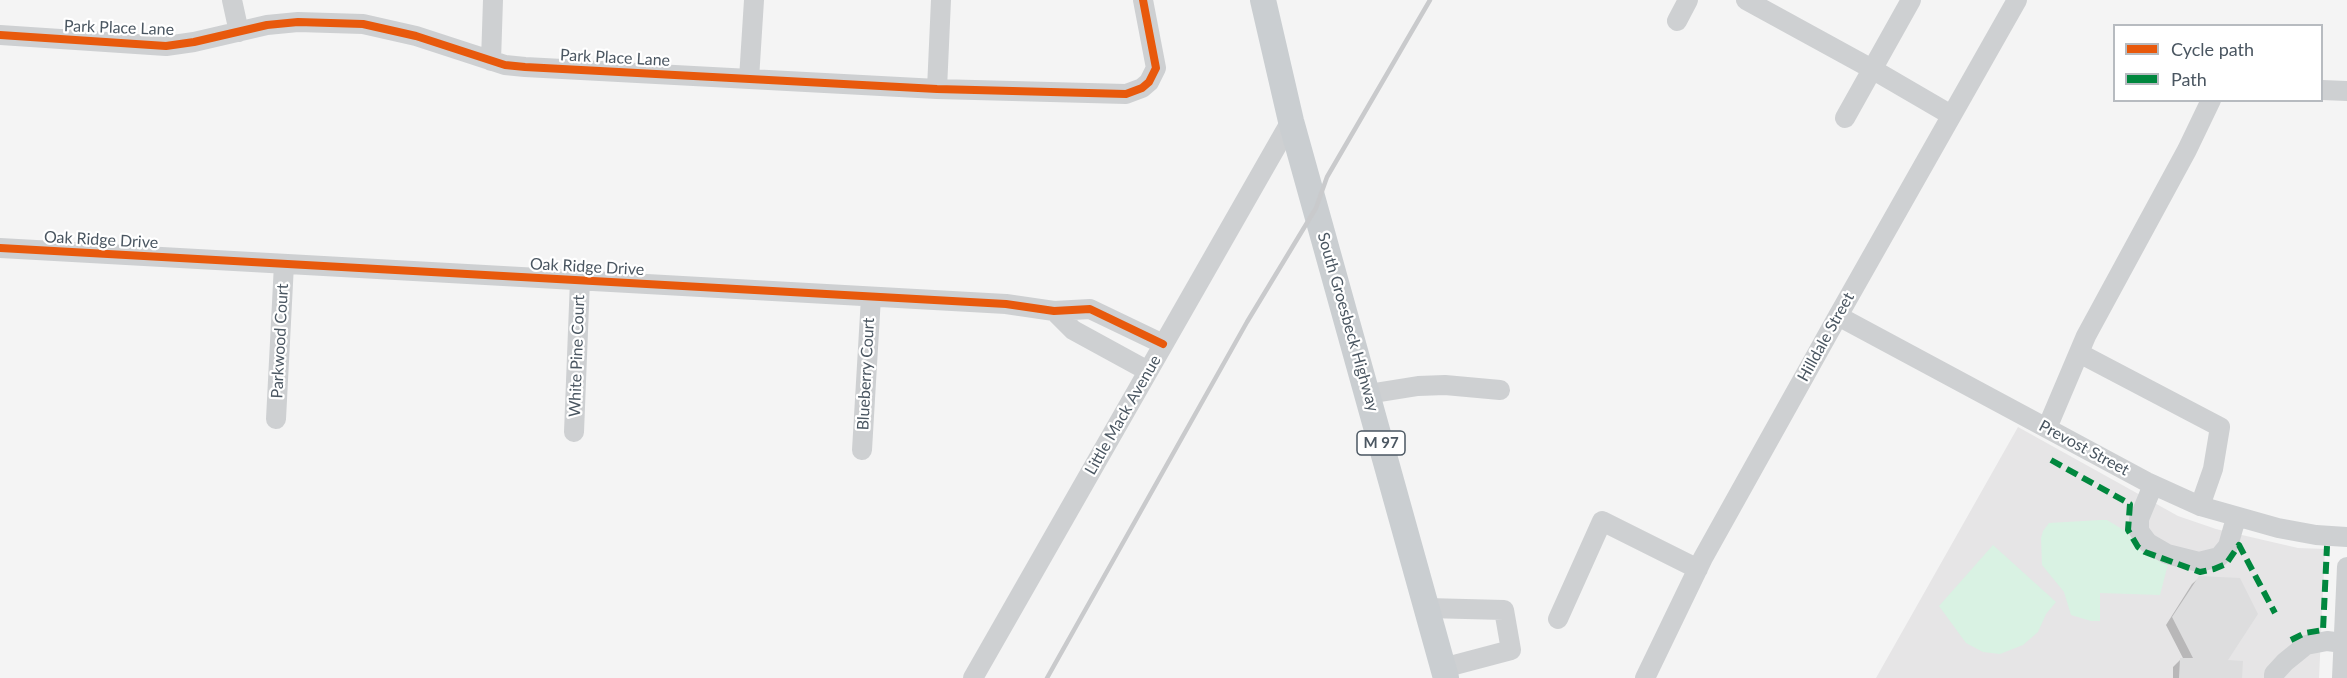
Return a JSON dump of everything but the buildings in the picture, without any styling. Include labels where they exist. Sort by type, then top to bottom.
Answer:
[{"type":"main road","name":"South Groesbeck Highway","points":[[1263,0],[1291,121],[1445,673]]},
{"type":"street","points":[[232,0],[239,32]]},
{"type":"street","points":[[491,61],[493,0]]},
{"type":"street","points":[[749,79],[754,0]]},
{"type":"street","points":[[937,89],[941,0]]},
{"type":"street","name":"Park Place Lane","points":[[0,35],[166,46],[298,22],[363,24],[416,36],[491,61],[525,67],[937,89],[1126,94],[1142,88],[1149,82],[1156,68],[1143,0]]},
{"type":"street","points":[[1677,21],[1688,0]]},
{"type":"street","points":[[1746,0],[1952,115]]},
{"type":"street","points":[[1845,118],[1911,0]]},
{"type":"street","name":"Hilldale Street","points":[[1645,678],[1698,569],[1838,315],[2017,0]]},
{"type":"street","points":[[2323,90],[2347,92]]},
{"type":"street","points":[[2047,428],[2079,352],[2187,150],[2210,102]]},
{"type":"street","name":"Little Mack Avenue","points":[[973,678],[1291,121]]},
{"type":"street","name":"Oak Ridge Drive","points":[[0,248],[1006,304],[1054,311],[1090,309],[1164,344]]},
{"type":"street","name":"Parkwood Court","points":[[276,418],[284,264]]},
{"type":"street","name":"White Pine Court","points":[[574,432],[580,280]]},
{"type":"street","name":"Blueberry Court","points":[[862,450],[871,297]]},
{"type":"street","points":[[1054,311],[1073,330],[1148,371]]},
{"type":"street","name":"Prevost Street","points":[[1838,315],[2153,484],[2200,506],[2236,518],[2316,535],[2347,537]]},
{"type":"street","points":[[2079,352],[2220,427],[2213,469],[2200,506]]},
{"type":"street","points":[[1368,394],[1418,386],[1445,385],[1500,390]]},
{"type":"street","points":[[2153,484],[2139,519],[2139,531],[2148,543],[2167,554],[2199,562],[2219,557],[2228,546],[2236,518]]},
{"type":"street","points":[[1558,619],[1602,521],[1698,569]]},
{"type":"street","points":[[2342,678],[2347,567]]},
{"type":"street","points":[[1427,608],[1504,610],[1511,650],[1445,673]]},
{"type":"street","points":[[2274,678],[2274,674],[2285,662],[2306,645],[2327,641],[2343,643]]},
{"type":"shaded area","points":[[2018,427],[2178,516],[2216,529],[2298,548],[2325,549],[2319,678],[1876,678]]},
{"type":"green space","points":[[2107,520],[2127,532],[2142,551],[2168,564],[2160,595],[2100,593],[2100,621],[2091,621],[2071,615],[2064,592],[2042,565],[2041,538],[2049,523]]},
{"type":"green space","points":[[1993,545],[2056,602],[2046,614],[2038,632],[2023,645],[2000,654],[1983,652],[1966,643],[1939,606]]},
{"type":"railway","points":[[1047,678],[1247,322],[1316,208],[1327,177],[1430,0]]},
{"type":"marked path","points":[[2051,460],[2130,504],[2128,530],[2138,547],[2145,552],[2200,572],[2226,564],[2239,545],[2275,613]]},
{"type":"marked path","points":[[2291,640],[2305,633],[2323,630],[2327,546]]},
{"type":"cycle path","points":[[0,35],[166,46],[267,25],[298,22],[363,24],[416,36],[505,65],[525,67],[937,89],[1126,94],[1142,88],[1149,82],[1156,68],[1143,0]]},
{"type":"cycle path","points":[[0,248],[1006,304],[1054,311],[1090,309],[1163,344]]}]
